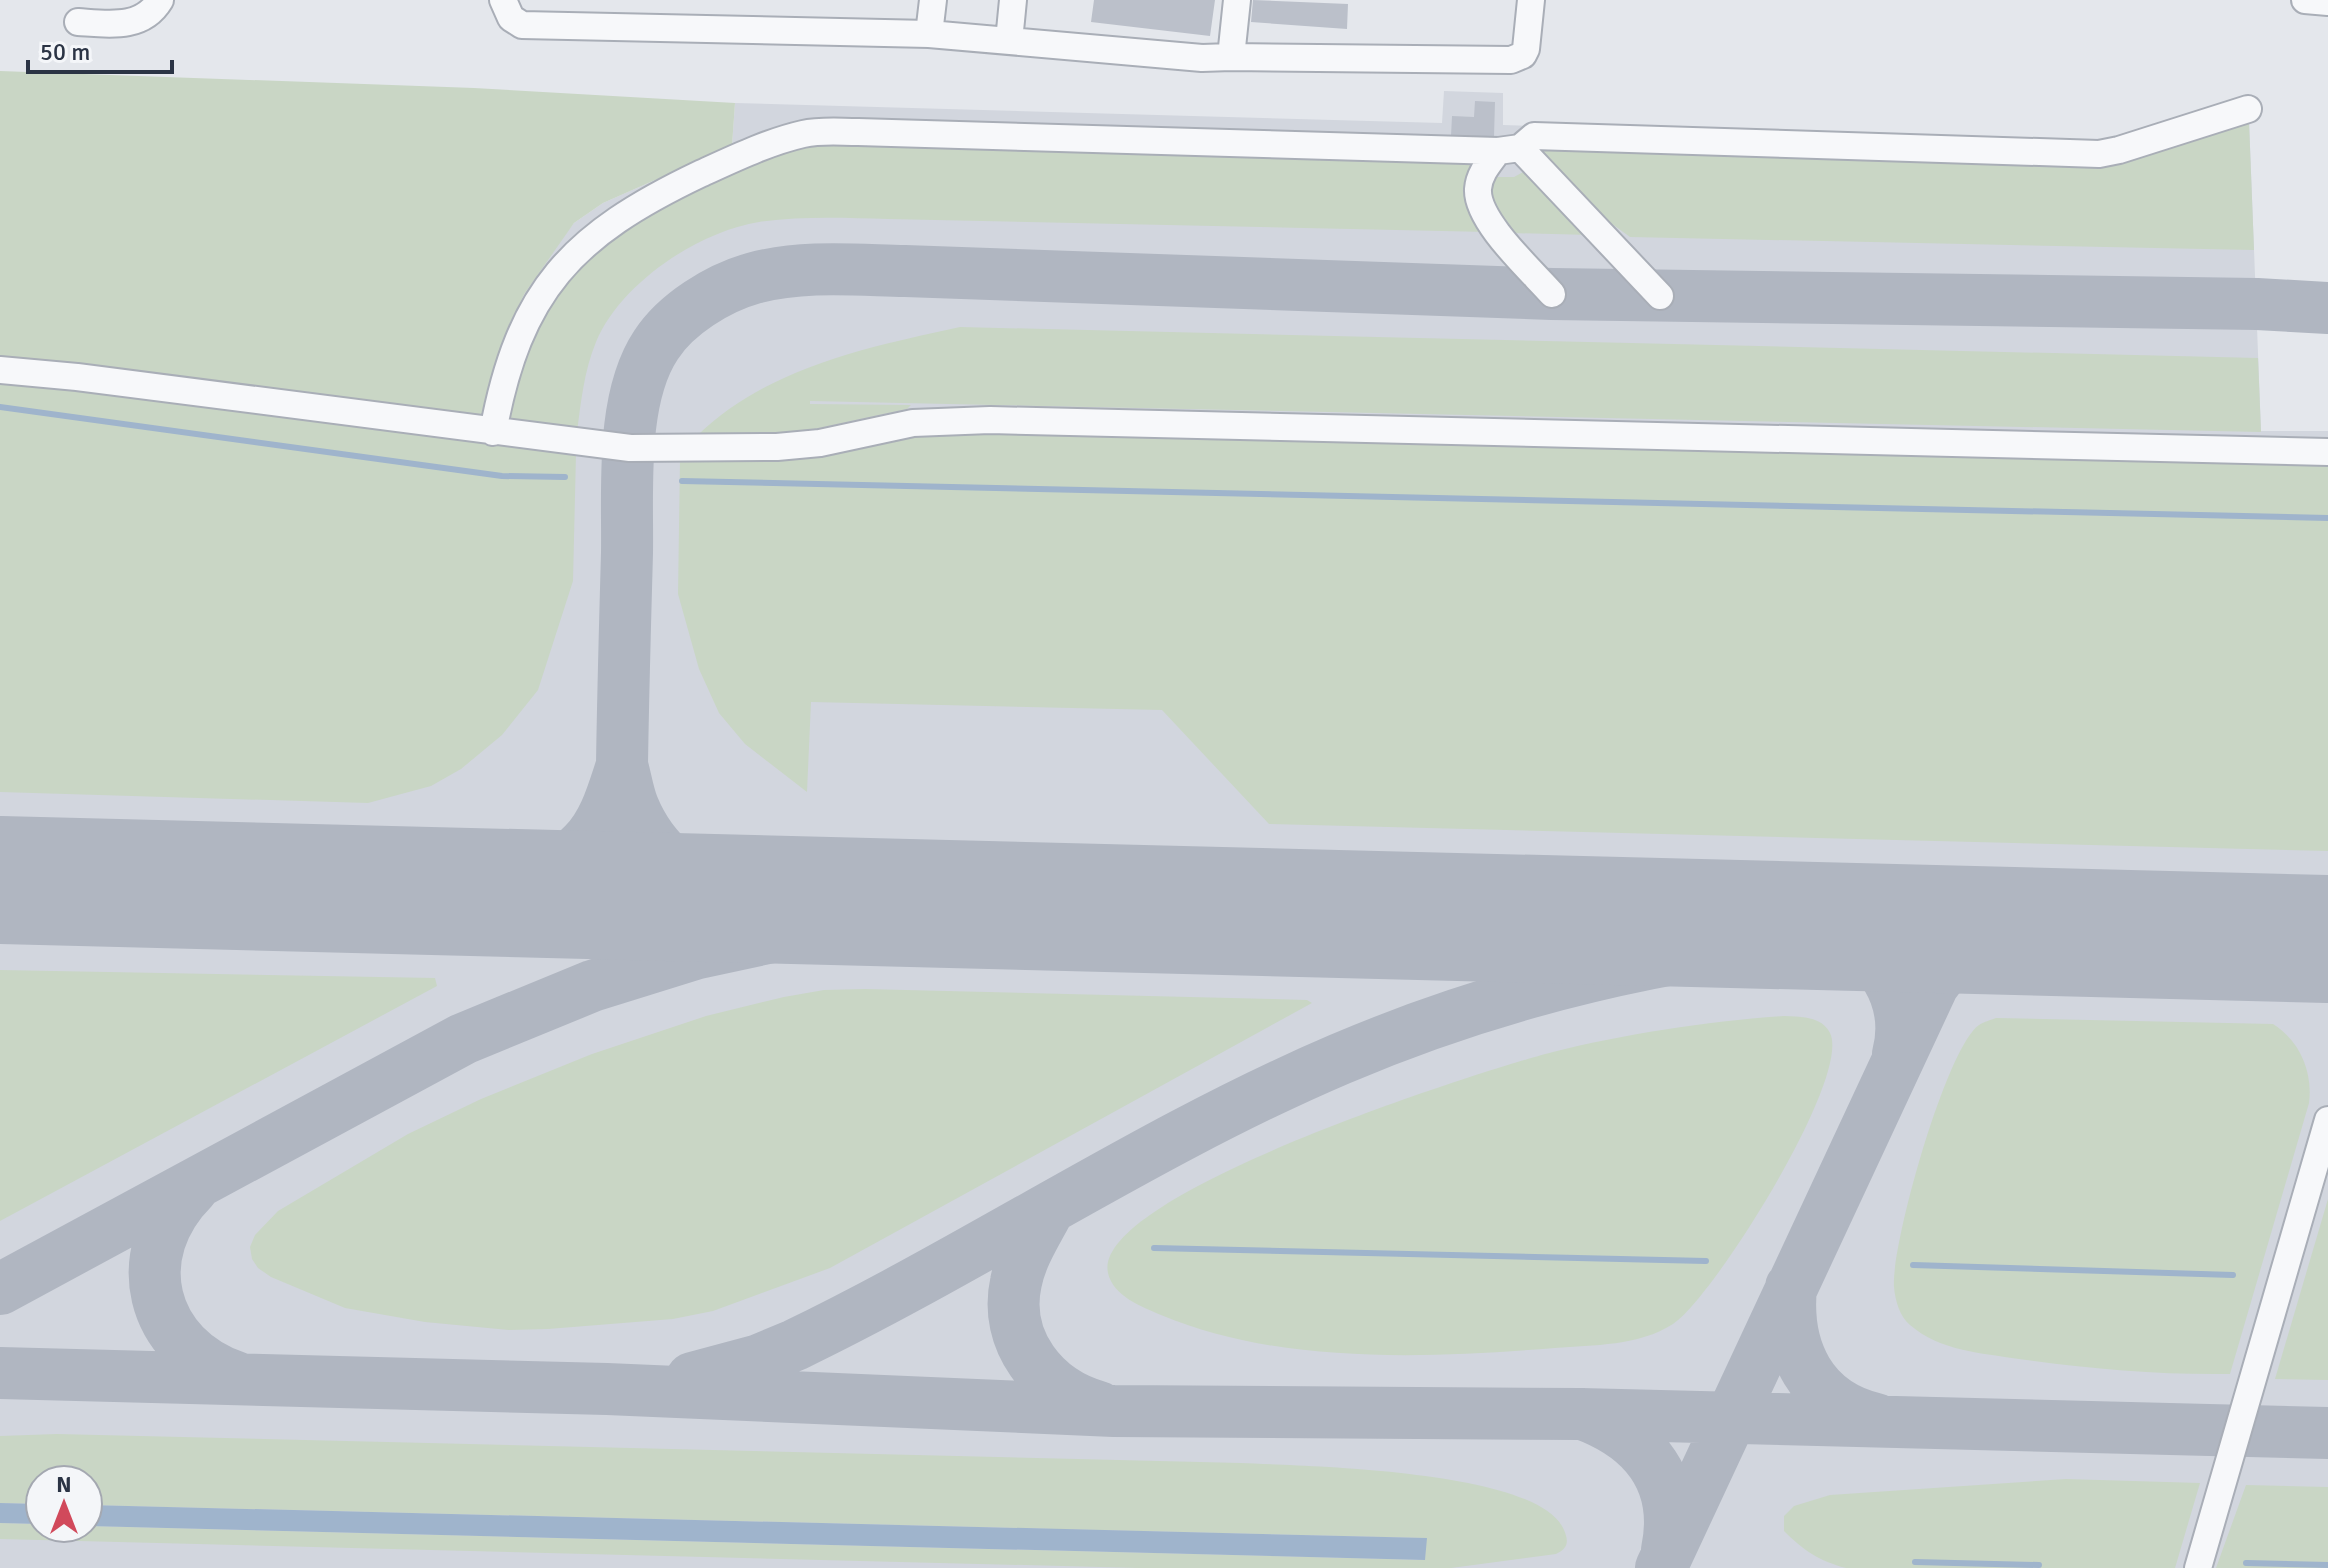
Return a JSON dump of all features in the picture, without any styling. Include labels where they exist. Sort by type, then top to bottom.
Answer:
[{"type":"street","points":[[78,22],[127,23],[141,19],[160,0]]},
{"type":"street","points":[[503,0],[511,18],[522,25],[929,34],[1202,58],[1511,60],[1523,55],[1526,49],[1531,0]]},
{"type":"street","points":[[929,34],[933,0]]},
{"type":"street","points":[[1009,41],[1013,0]]},
{"type":"street","points":[[1231,57],[1237,0]]},
{"type":"street","points":[[2305,0],[2328,2]]},
{"type":"street","points":[[1552,294],[1498,232],[1479,201],[1483,172],[1509,150],[1534,136],[2107,154],[2248,109]]},
{"type":"street","points":[[493,432],[503,382],[523,332],[556,273],[576,252],[597,232],[629,210],[679,184],[746,154],[804,134],[858,132],[1509,150],[1660,296]]},
{"type":"street","points":[[0,370],[77,377],[630,448],[734,448],[820,443],[913,423],[990,420],[2328,452]]},
{"type":"street","points":[[2198,1568],[2328,1120]]},
{"type":"shaded area","points":[[1444,91],[1503,93],[1503,125],[2097,142],[2248,94],[2261,431],[2328,431],[2328,1568],[0,1568],[0,358],[480,419],[507,329],[525,293],[561,239],[574,223],[603,203],[732,146],[735,103],[1442,123]]},
{"type":"green space","points":[[0,71],[474,88],[735,103],[732,146],[603,203],[574,223],[525,293],[507,329],[480,419],[0,358]]},
{"type":"green space","points":[[2249,122],[2254,250],[1630,237],[1567,191],[1538,151],[1549,147],[2102,166]]},
{"type":"green space","points":[[800,143],[1477,158],[1488,232],[839,218],[759,222],[711,237],[687,249],[663,264],[623,300],[607,321],[592,353],[577,432],[508,423],[509,402],[539,318],[574,269],[640,215]]},
{"type":"green space","points":[[1525,171],[1591,235],[1510,233],[1490,205],[1487,177],[1514,177]]},
{"type":"green space","points":[[960,327],[2258,358],[2261,432],[810,401],[810,404],[911,405],[907,409],[796,433],[697,436],[754,393],[786,377],[855,352]]},
{"type":"green space","points":[[0,382],[79,387],[576,454],[573,581],[538,690],[502,735],[461,769],[431,786],[368,803],[0,792]]},
{"type":"green space","points":[[950,430],[2328,466],[2328,851],[1269,824],[1162,710],[811,702],[807,792],[745,744],[719,713],[699,669],[678,594],[680,460]]},
{"type":"green space","points":[[0,970],[435,978],[437,986],[0,1221]]},
{"type":"green space","points":[[824,990],[1307,1000],[1312,1003],[830,1268],[713,1311],[673,1319],[548,1329],[509,1330],[425,1322],[345,1308],[271,1277],[258,1268],[252,1259],[250,1247],[255,1235],[278,1211],[408,1134],[481,1099],[592,1054],[706,1016]]},
{"type":"green space","points":[[1784,1016],[1816,1020],[1830,1033],[1831,1057],[1801,1138],[1718,1274],[1673,1324],[1646,1337],[1616,1343],[1457,1354],[1355,1354],[1304,1350],[1255,1343],[1161,1315],[1129,1300],[1111,1281],[1108,1273],[1120,1242],[1161,1208],[1224,1173],[1299,1139],[1453,1083],[1553,1052],[1667,1029]]},
{"type":"green space","points":[[1996,1018],[2273,1024],[2297,1048],[2309,1080],[2309,1103],[2230,1374],[2098,1368],[1976,1352],[1934,1340],[1903,1318],[1894,1287],[1895,1265],[1923,1149],[1951,1070],[1966,1041],[1979,1025]]},
{"type":"green space","points":[[2328,1199],[2328,1380],[2275,1379]]},
{"type":"green space","points":[[57,1434],[1241,1463],[1363,1469],[1467,1483],[1512,1494],[1545,1510],[1564,1530],[1567,1541],[1556,1554],[1451,1568],[1139,1568],[104,1542],[104,1526],[1425,1560],[1426,1538],[104,1505],[104,1464],[24,1464],[24,1504],[0,1503],[0,1436]]},
{"type":"green space","points":[[2066,1479],[2200,1483],[2175,1568],[1846,1568],[1812,1554],[1784,1531],[1784,1516],[1794,1506],[1830,1495]]},
{"type":"green space","points":[[2246,1485],[2328,1487],[2328,1568],[2216,1568]]},
{"type":"green space","points":[[0,1523],[24,1524],[24,1540],[0,1539]]},
{"type":"water","points":[[0,1503],[24,1504],[24,1524],[0,1523]]},
{"type":"water","points":[[104,1505],[1427,1538],[1425,1560],[104,1526]]},
{"type":"building","points":[[1094,0],[1215,0],[1210,36],[1091,22]]},
{"type":"building","points":[[1253,0],[1348,4],[1347,29],[1251,22]]},
{"type":"building","points":[[1475,101],[1495,102],[1494,137],[1451,136],[1452,116],[1474,117]]},
{"type":"waterway","points":[[0,407],[502,476],[565,477]]},
{"type":"waterway","points":[[682,481],[2328,518]]},
{"type":"waterway","points":[[1154,1248],[1706,1261]]},
{"type":"waterway","points":[[1913,1265],[2233,1275]]},
{"type":"waterway","points":[[1915,1562],[2039,1565]]},
{"type":"waterway","points":[[2246,1563],[2328,1565]]},
{"type":"taxiway","points":[[805,900],[725,891],[676,866],[641,823],[631,801],[622,765],[628,446],[636,392],[644,367],[664,334],[686,313],[712,295],[740,282],[791,271],[848,269],[1552,294],[2257,304],[2328,308]]},
{"type":"taxiway","points":[[438,891],[516,881],[552,868],[569,857],[598,827],[622,765]]},
{"type":"taxiway","points":[[0,1289],[463,1039],[592,986],[698,953],[805,930],[918,914],[1055,905]]},
{"type":"taxiway","points":[[1827,931],[1846,938],[1862,949],[1887,978],[1900,1014],[1898,1054]]},
{"type":"taxiway","points":[[692,1378],[759,1360],[795,1345],[1201,1125],[1340,1059],[1445,1019],[1608,972],[1719,951],[1873,934],[1971,931]]},
{"type":"taxiway","points":[[1661,1568],[1933,985],[1950,965],[1970,950],[2018,932]]},
{"type":"taxiway","points":[[193,1188],[172,1214],[160,1241],[155,1269],[157,1296],[167,1322],[184,1345],[208,1364],[238,1378]]},
{"type":"taxiway","points":[[1049,1209],[1018,1272],[1014,1304],[1016,1324],[1022,1344],[1045,1376],[1079,1400],[1099,1407]]},
{"type":"taxiway","points":[[1791,1287],[1793,1332],[1807,1371],[1834,1401],[1853,1412],[1876,1419]]},
{"type":"taxiway","points":[[0,1373],[607,1389],[1114,1411],[1581,1414],[2328,1433]]},
{"type":"taxiway","points":[[1583,1414],[1624,1435],[1654,1465],[1668,1503],[1670,1526],[1667,1550]]},
{"type":"runway","points":[[0,880],[2328,939]]}]
